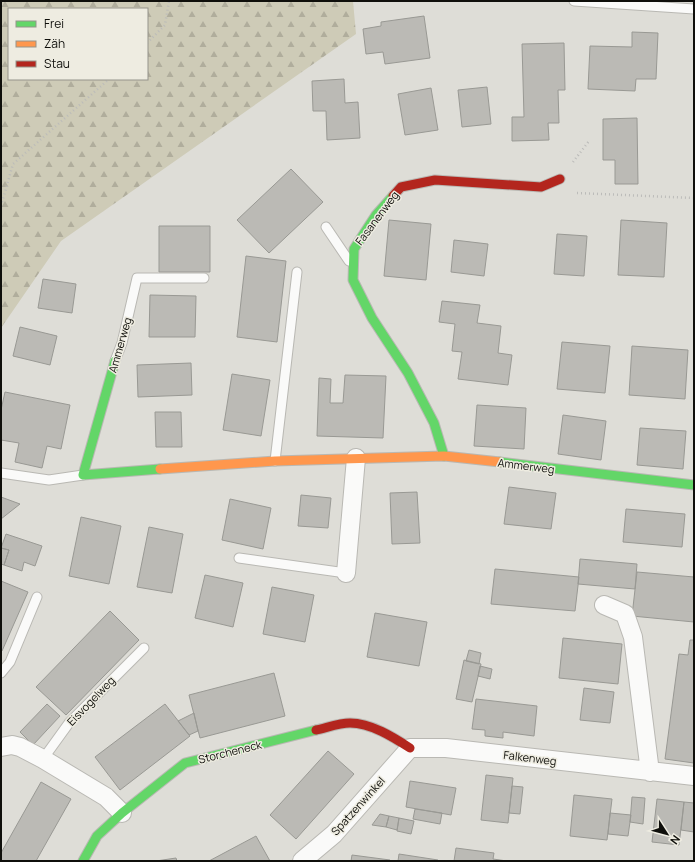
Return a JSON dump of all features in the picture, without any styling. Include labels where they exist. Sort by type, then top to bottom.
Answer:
[{"type":"street","name":"Fasanenweg","points":[[444,456],[434,423],[408,373],[372,318],[353,280],[354,249],[376,215],[401,187],[435,180],[540,187],[560,179]]},
{"type":"street","name":"Ammerweg","points":[[115,361],[83,475],[275,461],[444,456],[694,485]]},
{"type":"street","points":[[346,573],[356,458]]},
{"type":"street","points":[[604,605],[625,614],[633,637],[650,772]]},
{"type":"street","name":"Storcheneck","points":[[83,861],[97,836],[122,813],[184,763],[310,731],[350,723],[390,734],[410,748]]},
{"type":"street","points":[[2,750],[12,745],[20,747],[43,759],[106,797],[122,813]]},
{"type":"street","name":"Falkenweg","points":[[410,748],[446,748],[694,776]]},
{"type":"street","name":"Spatzenwinkel","points":[[302,861],[334,834],[410,748]]},
{"type":"lane","points":[[574,1],[694,9]]},
{"type":"lane","points":[[326,228],[353,266]]},
{"type":"lane","points":[[275,461],[297,272]]},
{"type":"lane","name":"Ammerweg","points":[[115,361],[122,343],[137,278],[204,278]]},
{"type":"lane","name":"Ammerweg","points":[[1,473],[48,480],[83,475]]},
{"type":"lane","points":[[239,558],[346,573]]},
{"type":"lane","points":[[1,673],[10,662],[37,597]]},
{"type":"lane","name":"Eisvogelweg","points":[[43,759],[69,723],[144,648]]},
{"type":"path","points":[[148,41],[166,25],[169,1]]},
{"type":"path","points":[[1,206],[13,164],[108,80]]},
{"type":"path","points":[[560,179],[574,193],[694,198]]},
{"type":"green space","points":[[1,1],[353,1],[356,34],[61,241],[1,328]]},
{"type":"building","points":[[424,16],[430,58],[385,64],[383,52],[366,54],[363,29],[381,26],[381,22]]},
{"type":"building","points":[[632,32],[658,33],[656,79],[636,79],[635,91],[588,89],[590,46],[632,47]]},
{"type":"building","points":[[564,43],[565,90],[558,90],[559,123],[548,123],[549,140],[512,141],[512,117],[524,117],[522,44]]},
{"type":"building","points":[[344,79],[345,103],[358,102],[360,138],[327,140],[326,111],[313,111],[312,81]]},
{"type":"building","points":[[487,87],[491,124],[462,127],[458,90]]},
{"type":"building","points":[[431,88],[438,130],[405,135],[398,94]]},
{"type":"building","points":[[637,118],[638,184],[615,184],[615,160],[603,160],[603,119]]},
{"type":"building","points":[[291,169],[323,202],[269,253],[237,220]]},
{"type":"building","points":[[389,220],[431,224],[426,280],[384,276]]},
{"type":"building","points":[[621,220],[667,223],[664,277],[618,275]]},
{"type":"building","points":[[159,226],[210,226],[210,272],[159,272]]},
{"type":"building","points":[[557,234],[587,236],[584,276],[554,274]]},
{"type":"building","points":[[454,240],[488,244],[484,276],[451,272]]},
{"type":"building","points":[[246,256],[286,261],[277,342],[237,337]]},
{"type":"building","points":[[43,279],[76,284],[72,313],[38,308]]},
{"type":"building","points":[[150,295],[196,296],[195,337],[149,337]]},
{"type":"building","points":[[442,301],[480,305],[477,323],[501,326],[498,353],[512,355],[508,385],[458,379],[462,352],[452,351],[455,324],[439,322]]},
{"type":"building","points":[[20,327],[57,336],[50,365],[13,356]]},
{"type":"building","points":[[562,342],[610,346],[605,393],[557,389]]},
{"type":"building","points":[[632,346],[688,350],[685,399],[629,395]]},
{"type":"building","points":[[191,363],[192,395],[138,397],[137,365]]},
{"type":"building","points":[[232,374],[270,380],[261,436],[223,430]]},
{"type":"building","points":[[345,375],[386,376],[383,438],[317,436],[319,378],[331,379],[330,403],[343,403]]},
{"type":"building","points":[[5,392],[70,405],[61,449],[47,446],[42,468],[15,462],[19,443],[1,440],[1,410]]},
{"type":"building","points":[[477,405],[526,408],[524,449],[474,446]]},
{"type":"building","points":[[155,412],[181,412],[182,447],[156,447]]},
{"type":"building","points":[[563,415],[606,421],[601,460],[558,454]]},
{"type":"building","points":[[640,428],[686,431],[683,469],[637,465]]},
{"type":"building","points":[[509,487],[556,493],[551,529],[504,524]]},
{"type":"building","points":[[417,492],[420,543],[392,544],[390,493]]},
{"type":"building","points":[[301,495],[331,498],[328,528],[298,526]]},
{"type":"building","points":[[1,497],[20,504],[1,519]]},
{"type":"building","points":[[230,499],[271,508],[263,549],[222,540]]},
{"type":"building","points":[[626,509],[685,514],[682,547],[623,542]]},
{"type":"building","points":[[81,517],[121,526],[109,584],[69,576]]},
{"type":"building","points":[[149,527],[183,534],[172,593],[137,587]]},
{"type":"building","points":[[6,534],[42,546],[35,566],[24,562],[22,571],[4,565],[9,550],[1,548]]},
{"type":"building","points":[[1,548],[9,550],[4,565],[1,564]]},
{"type":"building","points":[[580,559],[637,564],[635,589],[578,584]]},
{"type":"building","points":[[495,569],[579,577],[575,611],[491,604]]},
{"type":"building","points":[[637,572],[694,577],[694,622],[632,616]]},
{"type":"building","points":[[205,575],[243,583],[233,627],[195,618]]},
{"type":"building","points":[[1,581],[28,592],[2,651],[1,650]]},
{"type":"building","points":[[272,587],[314,595],[305,642],[263,634]]},
{"type":"building","points":[[110,611],[139,640],[66,715],[36,687]]},
{"type":"building","points":[[375,613],[427,622],[419,666],[367,657]]},
{"type":"building","points":[[563,638],[622,644],[618,684],[559,678]]},
{"type":"building","points":[[690,640],[694,640],[694,763],[665,759],[679,654],[688,655]]},
{"type":"building","points":[[469,650],[481,653],[479,664],[466,661]]},
{"type":"building","points":[[464,660],[481,664],[472,702],[456,699]]},
{"type":"building","points":[[480,666],[492,669],[490,679],[478,676]]},
{"type":"building","points":[[274,673],[285,716],[200,738],[189,695]]},
{"type":"building","points":[[584,688],[614,692],[610,723],[580,720]]},
{"type":"building","points":[[476,699],[537,706],[534,736],[503,732],[503,738],[485,736],[485,730],[472,729]]},
{"type":"building","points":[[47,704],[60,716],[33,745],[20,732]]},
{"type":"building","points":[[165,704],[190,736],[120,790],[95,757]]},
{"type":"building","points":[[194,713],[198,731],[189,735],[178,721]]},
{"type":"building","points":[[328,751],[354,774],[296,839],[270,815]]},
{"type":"building","points":[[486,775],[513,778],[508,823],[481,820]]},
{"type":"building","points":[[410,781],[456,788],[451,815],[406,807]]},
{"type":"building","points":[[41,782],[71,799],[36,861],[1,861],[1,853]]},
{"type":"building","points":[[512,786],[523,787],[520,814],[509,813]]},
{"type":"building","points":[[574,795],[612,799],[607,840],[570,836]]},
{"type":"building","points":[[632,797],[645,798],[643,824],[630,822]]},
{"type":"building","points":[[657,799],[684,802],[679,845],[652,842]]},
{"type":"building","points":[[684,802],[694,803],[694,832],[681,830]]},
{"type":"building","points":[[415,809],[442,813],[440,824],[413,819]]},
{"type":"building","points":[[610,813],[631,815],[628,836],[608,834]]},
{"type":"building","points":[[380,814],[389,816],[386,827],[372,825]]},
{"type":"building","points":[[389,816],[399,818],[397,830],[386,827]]},
{"type":"building","points":[[399,818],[414,821],[411,834],[397,831]]},
{"type":"building","points":[[256,836],[270,861],[209,861]]},
{"type":"building","points":[[456,848],[494,853],[493,859],[507,861],[454,861]]},
{"type":"building","points":[[399,854],[438,860],[438,861],[398,861]]},
{"type":"building","points":[[352,855],[390,860],[390,861],[351,861]]},
{"type":"building","points":[[176,858],[177,861],[156,861]]},
{"type":"traffic: fast","points":[[393,196],[376,215],[354,249],[353,280],[372,318],[408,373],[434,423],[444,456]]},
{"type":"traffic: fast","points":[[115,361],[83,475],[160,469]]},
{"type":"traffic: fast","points":[[500,462],[694,485]]},
{"type":"traffic: fast","points":[[83,861],[97,836],[122,813],[185,763],[316,730]]},
{"type":"traffic: slow","points":[[160,469],[275,461],[444,456],[500,462]]},
{"type":"traffic: jam","points":[[393,196],[401,187],[435,180],[541,187],[560,179]]},
{"type":"traffic: jam","points":[[316,730],[350,723],[366,725],[382,731],[410,748]]}]
